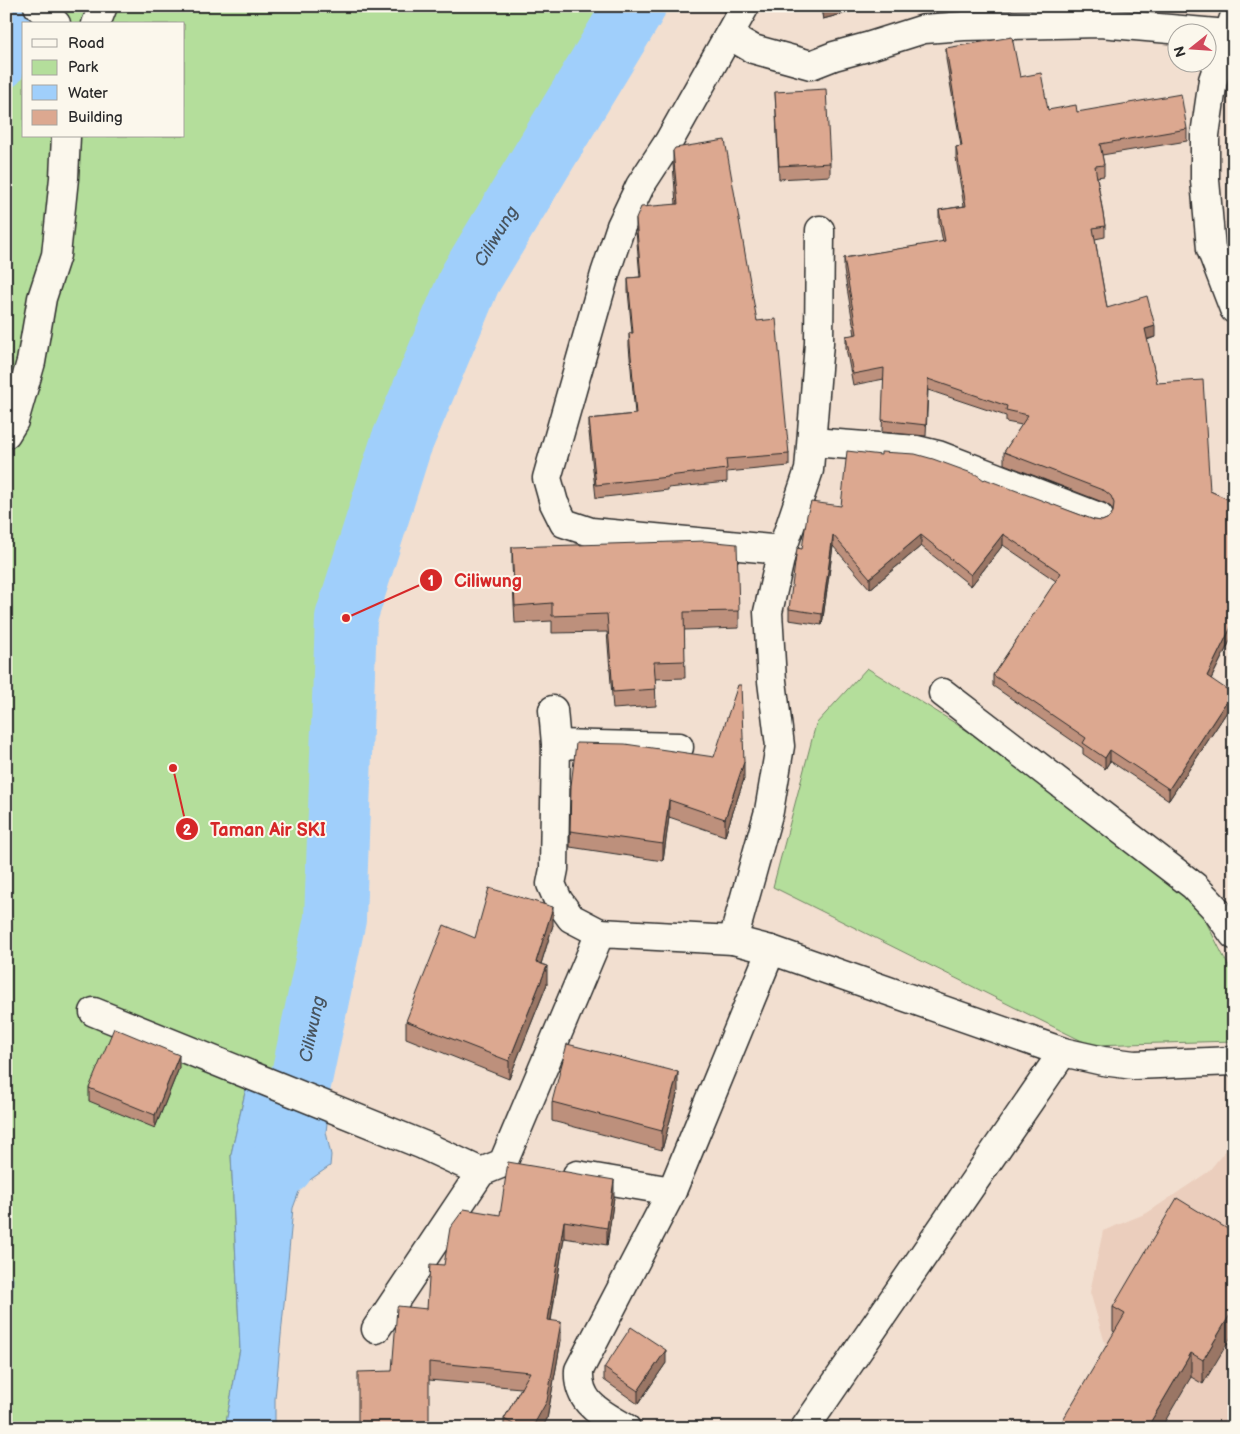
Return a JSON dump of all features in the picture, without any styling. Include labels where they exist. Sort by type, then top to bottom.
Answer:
[{"type":"street","points":[[38,6],[54,22]]},
{"type":"street","points":[[97,22],[103,6]]},
{"type":"street","points":[[744,6],[668,143],[640,186],[621,226],[547,478],[554,503],[564,523],[591,532],[782,550]]},
{"type":"street","points":[[729,36],[753,49],[811,65],[834,56],[867,48],[924,29],[964,26],[1100,23],[1231,26],[1213,80],[1205,135],[1205,180],[1211,249],[1234,309]]},
{"type":"street","points":[[6,434],[14,422],[30,362],[42,298],[56,255],[66,138]]},
{"type":"street","points":[[733,940],[769,811],[780,746],[772,680],[768,612],[782,550],[809,470],[819,343],[820,230]]},
{"type":"street","points":[[812,442],[917,450],[938,455],[1099,517]]},
{"type":"street","points":[[943,693],[1194,886],[1214,907],[1234,935]]},
{"type":"street","points":[[553,710],[556,744],[554,869],[551,884],[558,900],[571,918],[600,933],[733,940],[771,950],[1063,1052],[1103,1061],[1134,1065],[1234,1061]]},
{"type":"street","points":[[556,744],[679,747]]},
{"type":"street","points":[[376,1329],[492,1168],[600,933]]},
{"type":"street","points":[[626,1428],[592,1418],[578,1382],[578,1370],[672,1191],[771,950]]},
{"type":"street","points":[[94,1012],[423,1145],[492,1168],[541,1169],[672,1191]]},
{"type":"street","points":[[805,1428],[1063,1052]]},
{"type":"shaded area","points":[[1234,1140],[1234,1428],[1064,1428],[1109,1357],[1090,1292],[1103,1231],[1147,1213],[1208,1172]]},
{"type":"green space","points":[[6,6],[636,6],[470,279],[347,609],[334,927],[298,1095],[249,1075],[231,1154],[240,1349],[225,1428],[6,1428]]},
{"type":"green space","points":[[867,668],[1070,795],[1201,912],[1234,977],[1234,1041],[1090,1045],[773,887],[816,724]]},
{"type":"water","points":[[249,1075],[329,1106],[326,1132],[331,1155],[330,1166],[301,1186],[293,1208],[275,1399],[275,1428],[225,1428],[240,1349],[231,1154]]},
{"type":"water","points":[[6,1269],[13,1279],[11,1313],[6,1332]]},
{"type":"building","points":[[1012,37],[1020,77],[1041,73],[1048,110],[1076,105],[1077,112],[1181,94],[1187,129],[1100,144],[1104,165],[1095,166],[1105,226],[1093,228],[1107,308],[1147,296],[1155,326],[1145,329],[1157,383],[1203,380],[1210,491],[1234,502],[1234,588],[1228,600],[1234,603],[1234,621],[1207,676],[1232,693],[1169,789],[1110,750],[1105,758],[1083,743],[1086,738],[993,675],[1061,573],[1003,534],[971,575],[921,535],[870,578],[833,535],[822,614],[789,609],[797,548],[802,549],[811,502],[841,506],[847,451],[881,455],[881,452],[915,454],[977,475],[984,480],[1094,520],[1102,521],[1109,518],[1113,512],[1114,503],[1111,496],[1105,491],[1004,452],[1028,415],[1006,410],[1007,406],[928,379],[926,425],[882,420],[884,368],[853,374],[846,336],[857,334],[844,258],[945,241],[939,210],[966,206],[956,147],[962,146],[946,48]]},
{"type":"building","points":[[826,89],[830,163],[779,166],[775,92]]},
{"type":"building","points":[[725,140],[757,321],[776,319],[789,454],[726,459],[727,469],[596,485],[589,419],[636,414],[629,333],[633,333],[628,278],[641,277],[636,219],[641,207],[678,204],[673,151],[675,148]]},
{"type":"building","points":[[705,541],[737,544],[739,611],[684,612],[685,661],[654,662],[656,689],[613,692],[607,614],[552,616],[552,603],[515,606],[512,547]]},
{"type":"building","points":[[738,685],[741,685],[744,762],[725,819],[669,800],[663,844],[570,831],[571,786],[576,743],[625,744],[714,757]]},
{"type":"building","points":[[489,888],[553,907],[536,962],[547,966],[509,1061],[406,1021],[444,925],[475,938]]},
{"type":"building","points":[[114,1028],[179,1055],[155,1115],[89,1088]]},
{"type":"building","points":[[567,1044],[678,1072],[662,1131],[552,1102]]},
{"type":"building","points":[[508,1162],[614,1180],[607,1228],[564,1221],[548,1320],[561,1322],[547,1401],[532,1428],[520,1428],[504,1419],[530,1372],[429,1362],[429,1428],[358,1428],[358,1372],[392,1371],[398,1306],[427,1309],[430,1264],[444,1265],[450,1228],[464,1209],[500,1215]]},
{"type":"building","points":[[1177,1198],[1234,1233],[1234,1308],[1203,1360],[1191,1353],[1147,1428],[1058,1428],[1125,1314],[1113,1307]]},
{"type":"building","points":[[631,1327],[666,1350],[638,1391],[604,1368]]},
{"type":"waterway","points":[[6,70],[20,6]]},
{"type":"waterway","name":"Ciliwung","points":[[283,1165],[335,919],[346,618],[401,444],[470,279],[635,6]]},
{"type":"place","name":"Ciliwung","points":[[346,618]]},
{"type":"place","name":"Taman Air SKI","points":[[173,768]]}]
